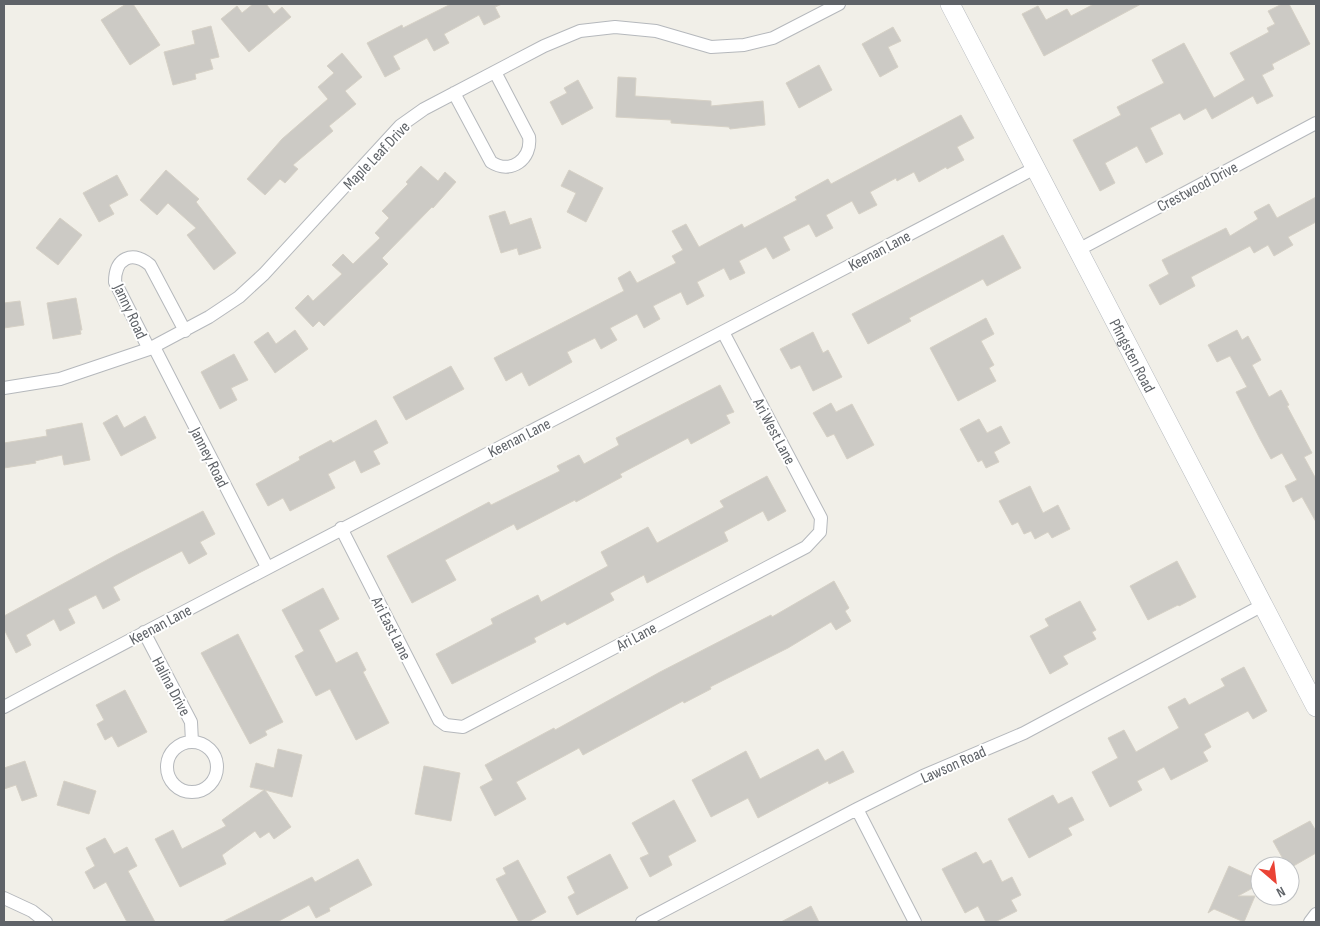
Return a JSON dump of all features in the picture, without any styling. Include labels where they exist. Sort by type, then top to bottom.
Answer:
[{"type":"main road","name":"Pfingsten Road","points":[[952,4],[1035,168],[1316,707]]},
{"type":"street","name":"Maple Leaf Drive","points":[[4,388],[60,379],[151,348],[209,318],[239,298],[264,274],[400,126],[424,109],[544,46],[580,31],[615,27],[656,31],[711,48],[744,45],[773,38],[839,4]]},
{"type":"street","points":[[454,93],[491,162],[505,167],[517,164],[528,154],[530,146],[529,137],[495,72]]},
{"type":"street","name":"Crestwood Drive","points":[[1078,250],[1316,123]]},
{"type":"street","name":"Keenan Lane","points":[[4,707],[341,528],[723,332],[1035,168]]},
{"type":"street","name":"Janny Road","points":[[151,348],[115,282],[115,273],[118,265],[126,259],[134,256],[142,258],[150,265],[185,331]]},
{"type":"street","name":"Ari West Lane","points":[[723,332],[821,518],[820,532]]},
{"type":"street","name":"Janney Road","points":[[151,348],[267,567]]},
{"type":"street","name":"Ari East Lane","points":[[341,528],[439,720],[446,725]]},
{"type":"street","name":"Ari Lane","points":[[446,725],[463,727],[806,547],[820,532]]},
{"type":"street","name":"Lawson Road","points":[[642,922],[857,808],[923,776],[1024,733],[1263,605]]},
{"type":"street","name":"Halina Drive","points":[[144,632],[191,722],[192,742]]},
{"type":"street","points":[[192,742],[207,747],[213,753],[218,768],[212,783],[199,792],[183,791],[175,786],[170,780],[167,771],[167,762],[170,754],[176,748],[192,742]]},
{"type":"street","points":[[857,808],[915,922]]},
{"type":"street","points":[[4,898],[32,911],[46,922]]},
{"type":"street","points":[[1310,922],[1316,914]]},
{"type":"building","points":[[126,4],[133,4],[160,45],[130,65],[101,20]]},
{"type":"building","points":[[253,4],[266,4],[274,14],[282,7],[291,17],[249,52],[221,19],[237,6],[242,13]]},
{"type":"building","points":[[451,4],[502,4],[495,7],[500,17],[484,25],[479,15],[444,34],[449,43],[434,51],[427,38],[393,56],[400,69],[385,77],[367,43],[402,25],[403,28]]},
{"type":"building","points":[[1094,4],[1141,4],[1044,56],[1022,14],[1038,6],[1046,20],[1067,9],[1071,16]]},
{"type":"building","points":[[1282,4],[1289,4],[1310,44],[1272,64],[1274,69],[1262,75],[1273,96],[1257,104],[1253,96],[1212,119],[1206,108],[1184,120],[1180,113],[1150,128],[1163,154],[1146,163],[1137,146],[1105,163],[1115,183],[1100,191],[1073,140],[1121,115],[1117,107],[1164,83],[1152,60],[1184,43],[1214,98],[1245,80],[1230,53],[1269,32],[1267,28],[1275,24],[1268,11]]},
{"type":"building","points":[[211,26],[219,57],[210,59],[213,69],[195,74],[196,79],[173,85],[164,52],[195,44],[192,31]]},
{"type":"building","points":[[893,27],[901,41],[888,47],[898,67],[880,77],[862,44]]},
{"type":"building","points":[[342,53],[362,77],[345,91],[356,104],[329,126],[333,131],[293,165],[298,169],[285,183],[280,179],[265,195],[247,179],[282,139],[328,99],[318,87],[334,73],[327,66]]},
{"type":"building","points":[[819,65],[832,90],[799,108],[786,83]]},
{"type":"building","points":[[618,77],[636,78],[635,96],[711,101],[711,106],[763,101],[765,125],[730,129],[729,127],[671,123],[671,120],[616,117]]},
{"type":"building","points":[[578,80],[593,108],[562,125],[550,102],[567,93],[564,88]]},
{"type":"building","points":[[961,115],[974,138],[957,147],[964,160],[947,169],[946,167],[919,182],[914,172],[897,181],[896,178],[870,192],[877,205],[859,214],[852,201],[826,215],[833,228],[816,237],[809,224],[783,237],[790,250],[773,259],[766,247],[739,261],[745,273],[730,280],[724,268],[697,282],[704,296],[687,305],[681,292],[653,306],[660,319],[644,328],[637,314],[610,328],[617,340],[601,349],[595,338],[567,352],[572,362],[529,386],[522,372],[506,381],[494,358],[624,291],[618,278],[630,271],[637,283],[676,263],[672,256],[683,250],[672,231],[686,224],[699,247],[742,224],[744,228],[797,200],[795,197],[828,179],[831,184]]},
{"type":"building","points":[[421,166],[438,181],[445,172],[456,182],[433,208],[382,258],[388,264],[324,326],[319,321],[313,327],[295,308],[308,295],[313,301],[342,274],[332,265],[343,254],[353,264],[380,238],[375,233],[389,218],[382,211],[408,184],[406,182]]},
{"type":"building","points":[[166,170],[199,199],[196,202],[236,253],[214,270],[187,235],[196,228],[168,203],[157,215],[140,200]]},
{"type":"building","points":[[569,170],[603,188],[586,222],[567,212],[576,193],[561,186]]},
{"type":"building","points":[[117,175],[128,195],[109,205],[114,214],[99,222],[83,193]]},
{"type":"building","points":[[1316,197],[1316,222],[1288,237],[1293,245],[1274,256],[1268,245],[1254,253],[1250,246],[1191,277],[1195,286],[1160,305],[1149,285],[1169,274],[1162,260],[1226,228],[1230,236],[1258,219],[1254,212],[1269,204],[1277,218]]},
{"type":"building","points":[[505,211],[510,225],[531,218],[541,248],[519,255],[517,248],[501,253],[489,216]]},
{"type":"building","points":[[60,218],[82,235],[58,265],[36,248]]},
{"type":"building","points":[[1003,235],[1021,268],[987,286],[983,279],[909,318],[911,321],[868,344],[852,314]]},
{"type":"building","points":[[76,298],[82,330],[80,330],[81,334],[53,339],[47,303]]},
{"type":"building","points":[[20,301],[24,325],[4,328],[4,303]]},
{"type":"building","points":[[986,318],[994,334],[981,341],[994,365],[989,368],[996,381],[958,401],[930,348]]},
{"type":"building","points":[[295,330],[308,349],[275,373],[254,342],[268,332],[276,344]]},
{"type":"building","points":[[1237,330],[1242,340],[1248,336],[1261,360],[1252,365],[1269,397],[1281,390],[1289,405],[1287,406],[1312,453],[1304,457],[1316,479],[1316,522],[1302,497],[1293,502],[1285,486],[1297,480],[1282,453],[1271,459],[1260,439],[1236,392],[1247,387],[1230,356],[1217,362],[1208,345]]},
{"type":"building","points":[[813,332],[823,353],[828,350],[842,377],[813,391],[800,365],[791,369],[780,349]]},
{"type":"building","points":[[234,354],[248,380],[231,388],[237,400],[220,409],[201,372]]},
{"type":"building","points":[[451,366],[464,389],[406,420],[393,397]]},
{"type":"building","points":[[720,385],[734,412],[726,415],[730,423],[691,444],[688,438],[620,474],[622,477],[576,502],[575,500],[517,530],[514,524],[445,560],[456,580],[412,603],[387,556],[489,502],[491,505],[560,471],[557,466],[579,455],[584,464],[619,445],[616,438]]},
{"type":"building","points":[[831,403],[836,412],[852,404],[874,445],[847,459],[834,434],[827,437],[813,413]]},
{"type":"building","points":[[117,415],[124,428],[145,416],[156,438],[121,456],[103,423]]},
{"type":"building","points":[[979,419],[987,433],[1001,426],[1010,443],[994,452],[999,462],[986,468],[982,460],[978,462],[960,429]]},
{"type":"building","points":[[376,420],[388,443],[373,451],[380,464],[361,473],[355,460],[328,474],[335,488],[290,511],[283,498],[268,506],[256,484],[300,460],[299,457],[331,440],[333,443]]},
{"type":"building","points":[[82,423],[90,460],[64,465],[62,455],[35,461],[36,463],[4,468],[4,443],[47,436],[46,430]]},
{"type":"building","points":[[767,476],[786,511],[768,521],[763,511],[724,532],[728,541],[647,583],[644,575],[610,593],[614,600],[567,625],[565,622],[534,638],[536,642],[452,684],[436,654],[493,624],[491,619],[538,595],[541,602],[608,566],[601,552],[648,527],[657,543],[724,507],[720,501]]},
{"type":"building","points":[[1030,486],[1043,513],[1058,505],[1070,529],[1052,538],[1048,532],[1035,539],[1031,531],[1024,534],[1018,522],[1012,525],[999,501]]},
{"type":"building","points":[[203,511],[215,534],[200,542],[207,554],[189,564],[182,551],[139,573],[113,587],[120,600],[103,609],[96,595],[68,609],[75,623],[60,631],[54,619],[26,635],[31,645],[16,653],[4,629],[4,616],[116,555]]},
{"type":"building","points":[[1177,561],[1196,597],[1148,620],[1130,586]]},
{"type":"building","points":[[834,581],[849,608],[845,611],[851,621],[836,630],[831,622],[788,648],[710,687],[711,689],[684,703],[683,701],[583,755],[579,748],[516,782],[526,799],[495,816],[480,787],[493,780],[485,765],[554,728],[555,730],[660,672],[771,615],[772,617]]},
{"type":"building","points":[[323,588],[339,619],[319,630],[336,663],[357,652],[366,670],[363,672],[389,723],[356,740],[330,689],[316,696],[295,656],[304,651],[282,610]]},
{"type":"building","points":[[1080,601],[1096,630],[1092,632],[1096,639],[1063,656],[1068,664],[1050,674],[1030,636],[1049,626],[1045,619]]},
{"type":"building","points":[[238,634],[283,722],[265,731],[267,735],[250,744],[201,653]]},
{"type":"building","points":[[1244,667],[1267,711],[1253,719],[1248,711],[1204,734],[1211,747],[1203,752],[1208,761],[1171,780],[1164,767],[1137,781],[1142,790],[1110,807],[1092,772],[1118,758],[1108,738],[1124,730],[1136,752],[1179,728],[1168,707],[1185,698],[1189,705],[1225,686],[1221,679]]},
{"type":"building","points":[[125,690],[147,732],[118,747],[112,736],[105,740],[97,724],[104,720],[96,705]]},
{"type":"building","points":[[278,749],[302,755],[292,797],[265,790],[291,827],[274,839],[269,832],[260,838],[255,831],[222,855],[226,864],[180,887],[155,839],[173,830],[182,849],[226,826],[222,820],[264,790],[250,787],[256,763],[274,768]]},
{"type":"building","points":[[818,749],[825,761],[843,751],[854,772],[829,784],[828,781],[758,818],[748,798],[711,817],[692,780],[746,751],[760,779]]},
{"type":"building","points":[[25,761],[37,796],[22,801],[16,785],[4,789],[4,768]]},
{"type":"building","points":[[424,766],[460,773],[451,821],[415,814]]},
{"type":"building","points":[[64,781],[96,791],[89,814],[57,805]]},
{"type":"building","points":[[1053,795],[1058,804],[1072,797],[1084,820],[1068,828],[1072,835],[1029,858],[1008,819]]},
{"type":"building","points":[[674,800],[696,841],[668,856],[672,865],[650,877],[640,858],[649,854],[632,823]]},
{"type":"building","points":[[1310,821],[1316,831],[1316,853],[1300,862],[1300,856],[1281,856],[1273,841]]},
{"type":"building","points":[[105,838],[114,854],[127,847],[137,866],[128,871],[155,922],[127,922],[106,882],[94,889],[85,872],[95,866],[86,848]]},
{"type":"building","points":[[976,852],[983,864],[991,860],[1002,882],[1012,877],[1021,895],[1011,900],[1017,911],[995,922],[986,922],[978,906],[965,913],[942,869]]},
{"type":"building","points":[[610,854],[628,888],[577,915],[568,897],[575,893],[567,877]]},
{"type":"building","points":[[358,859],[372,885],[329,908],[330,911],[316,918],[309,905],[277,922],[222,922],[312,877],[315,882]]},
{"type":"building","points":[[518,860],[546,912],[528,922],[519,922],[496,879],[506,874],[503,868]]},
{"type":"building","points":[[1229,866],[1250,875],[1250,889],[1238,896],[1250,896],[1251,906],[1244,922],[1214,909],[1208,913]]},
{"type":"building","points":[[811,906],[819,922],[781,922]]}]
